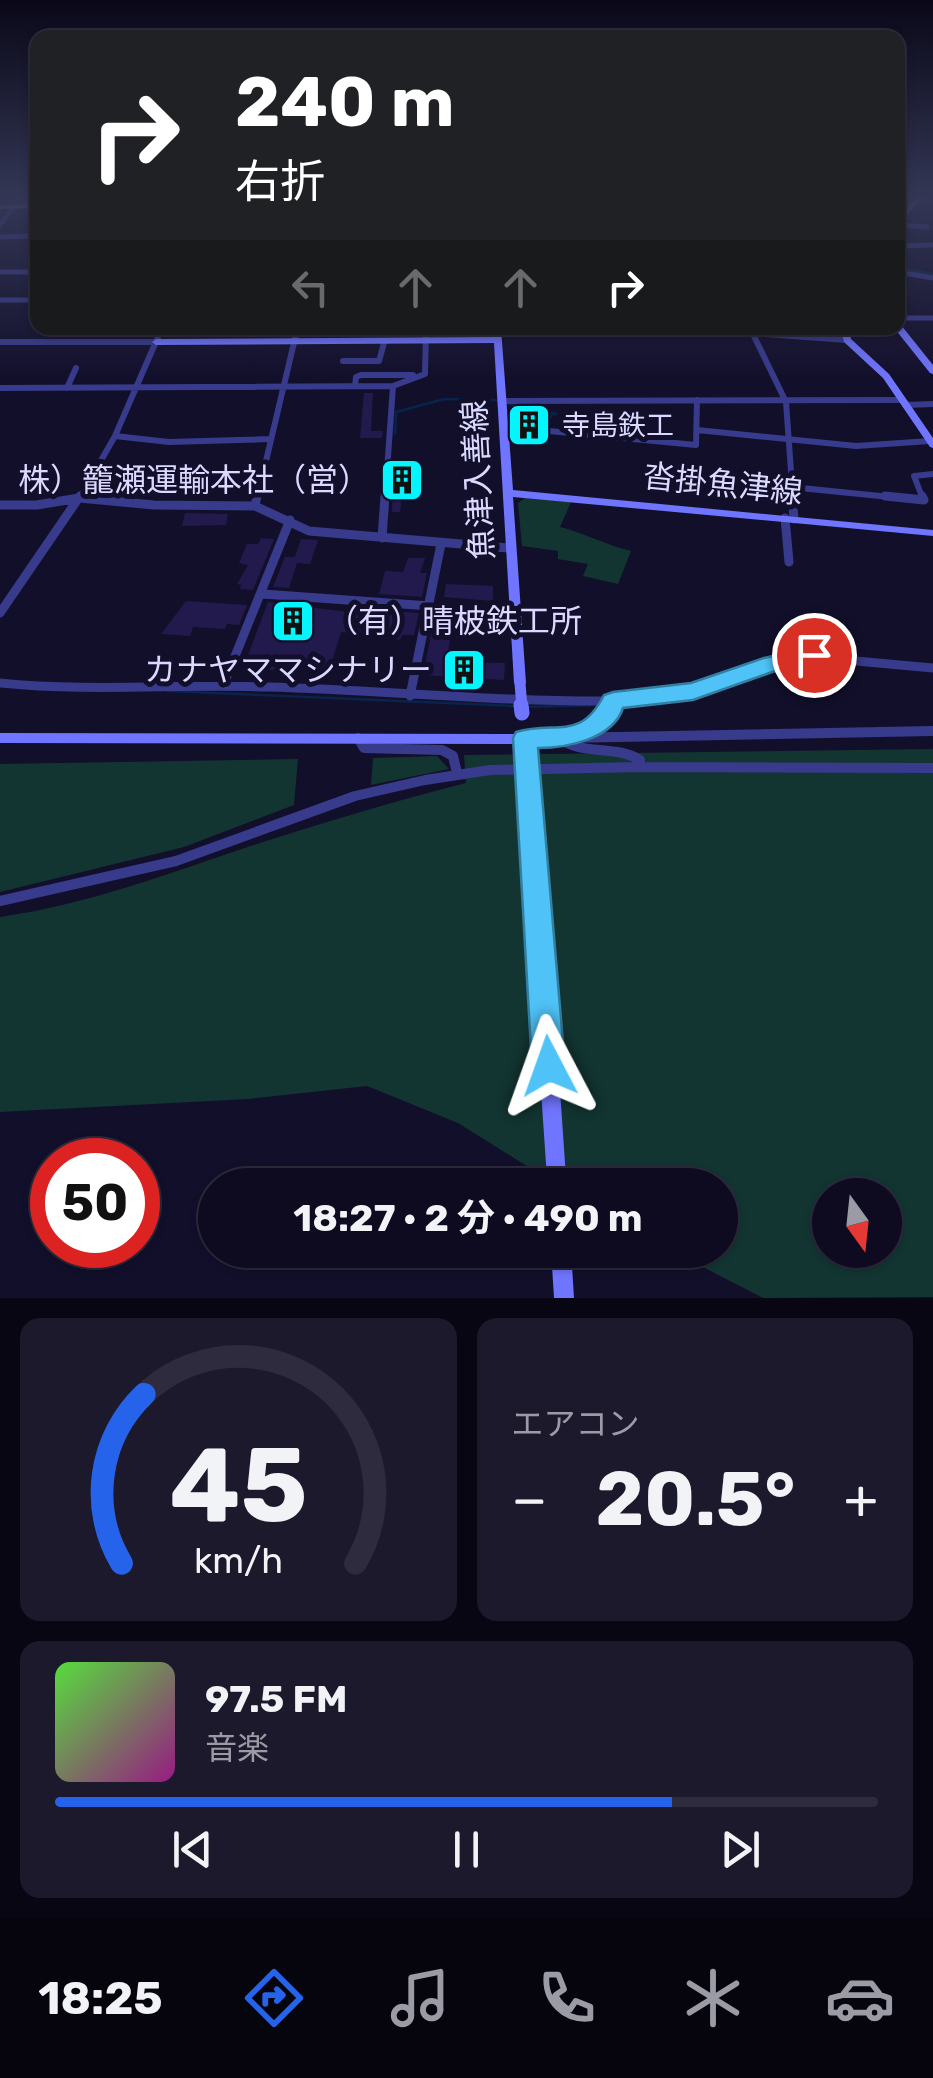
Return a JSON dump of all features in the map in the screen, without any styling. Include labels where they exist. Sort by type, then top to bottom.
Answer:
[{"type":"main road","points":[[156,342],[356,344],[489,335]]},
{"type":"main road","name":"魚津入善線","points":[[498,335],[508,548],[556,1168]]},
{"type":"main road","points":[[846,335],[886,376],[931,443]]},
{"type":"main road","points":[[904,335],[933,371]]},
{"type":"main road","name":"沓掛魚津線","points":[[506,494],[933,533]]},
{"type":"main road","points":[[0,738],[358,738],[526,744],[561,738]]},
{"type":"main road","points":[[562,1268],[564,1298]]},
{"type":"street","points":[[905,271],[933,276]]},
{"type":"street","points":[[0,272],[30,272]]},
{"type":"street","points":[[0,300],[30,300]]},
{"type":"street","points":[[905,318],[933,318]]},
{"type":"street","points":[[0,613],[79,498],[115,436],[159,335]]},
{"type":"street","points":[[255,506],[294,335]]},
{"type":"street","points":[[0,388],[393,386],[425,374],[426,335]]},
{"type":"street","points":[[753,335],[786,402],[792,487],[789,562]]},
{"type":"street","points":[[799,335],[847,340]]},
{"type":"street","points":[[0,342],[156,342]]},
{"type":"street","points":[[343,361],[381,360],[384,343]]},
{"type":"street","points":[[354,361],[356,344]]},
{"type":"street","points":[[66,388],[76,368]]},
{"type":"street","points":[[355,386],[356,377],[361,375],[420,376]]},
{"type":"street","points":[[382,538],[393,386]]},
{"type":"street","points":[[550,431],[696,445],[697,400]]},
{"type":"street","points":[[502,401],[933,404]]},
{"type":"street","points":[[697,430],[856,446],[931,443]]},
{"type":"street","points":[[115,436],[169,442],[271,439]]},
{"type":"street","points":[[711,479],[924,500],[914,476],[933,474]]},
{"type":"street","points":[[0,505],[37,505],[79,498],[154,505],[255,506],[310,530],[508,548]]},
{"type":"street","points":[[223,686],[290,520]]},
{"type":"street","points":[[410,696],[441,544]]},
{"type":"street","points":[[263,594],[430,606]]},
{"type":"street","points":[[0,683],[223,686],[536,703],[613,701],[693,692],[801,656],[933,668]]},
{"type":"street","points":[[561,738],[600,723],[610,714],[613,701]]},
{"type":"street","points":[[561,738],[933,731]]},
{"type":"street","points":[[358,738],[364,748],[442,750],[453,756],[457,774]]},
{"type":"street","points":[[561,738],[563,743],[582,748],[631,752],[640,760],[639,767]]},
{"type":"street","points":[[0,901],[176,861],[354,796],[457,774],[639,767],[933,768]]},
{"type":"green space","points":[[525,498],[571,502],[560,527],[631,551],[618,584],[583,576],[588,564],[558,559],[558,551],[522,546],[518,503]]},
{"type":"green space","points":[[933,749],[933,1297],[763,1298],[705,1268],[738,1268],[738,1168],[530,1168],[458,1123],[367,1086],[248,1099],[0,1112],[0,917],[101,895],[316,825],[466,783],[464,755]]},
{"type":"green space","points":[[437,756],[449,769],[371,785],[373,758]]},
{"type":"green space","points":[[298,759],[294,805],[184,847],[0,892],[0,764]]},
{"type":"building","points":[[364,393],[373,393],[371,431],[383,431],[382,438],[360,438]]},
{"type":"building","name":"寺島鉄工","points":[[511,412],[522,412],[522,416],[534,416],[537,412],[553,415],[541,438],[520,435],[521,440],[513,440]]},
{"type":"building","name":"株）籠瀬運輸本社（営）","points":[[394,465],[412,465],[412,494],[402,496],[400,512],[392,512]]},
{"type":"building","points":[[185,513],[228,514],[226,525],[182,526]]},
{"type":"building","points":[[261,538],[274,539],[253,590],[240,589],[237,584],[248,565],[239,563],[247,544],[258,544]]},
{"type":"building","points":[[301,539],[318,540],[310,564],[297,563],[289,588],[273,587],[285,557],[295,557]]},
{"type":"building","points":[[408,558],[425,558],[420,573],[427,573],[422,597],[379,594],[385,571],[403,572]]},
{"type":"building","points":[[446,584],[493,586],[493,601],[444,597]]},
{"type":"building","points":[[186,601],[247,605],[239,625],[227,624],[225,629],[193,627],[190,636],[161,634]]},
{"type":"building","points":[[268,602],[348,612],[349,608],[419,613],[414,635],[402,635],[400,640],[341,632],[330,668],[268,670],[271,663],[254,662],[250,672],[242,671]]},
{"type":"building","points":[[434,620],[474,622],[473,636],[451,635],[446,662],[505,663],[504,680],[423,675]]},
{"type":"waterway","points":[[905,270],[933,276]]},
{"type":"waterway","points":[[395,434],[396,412],[444,399],[496,400]]},
{"type":"waterway","points":[[509,404],[556,414]]},
{"type":"waterway","points":[[696,696],[717,689]]},
{"type":"waterway","points":[[167,691],[514,706]]},
{"type":"waterway","points":[[647,702],[688,697]]},
{"type":"waterway","points":[[527,707],[594,705]]},
{"type":"place","name":"寺島鉄工","points":[[529,425]]},
{"type":"place","name":"株）籠瀬運輸本社（営）","points":[[402,480]]},
{"type":"place","name":"（有）晴柀鉄工所","points":[[293,621]]},
{"type":"place","name":"カナヤママシナリー","points":[[464,670]]},
{"type":"route","points":[[549,1066],[525,738],[561,738],[600,723],[610,714],[613,701],[693,692],[772,663],[814,655]]}]
